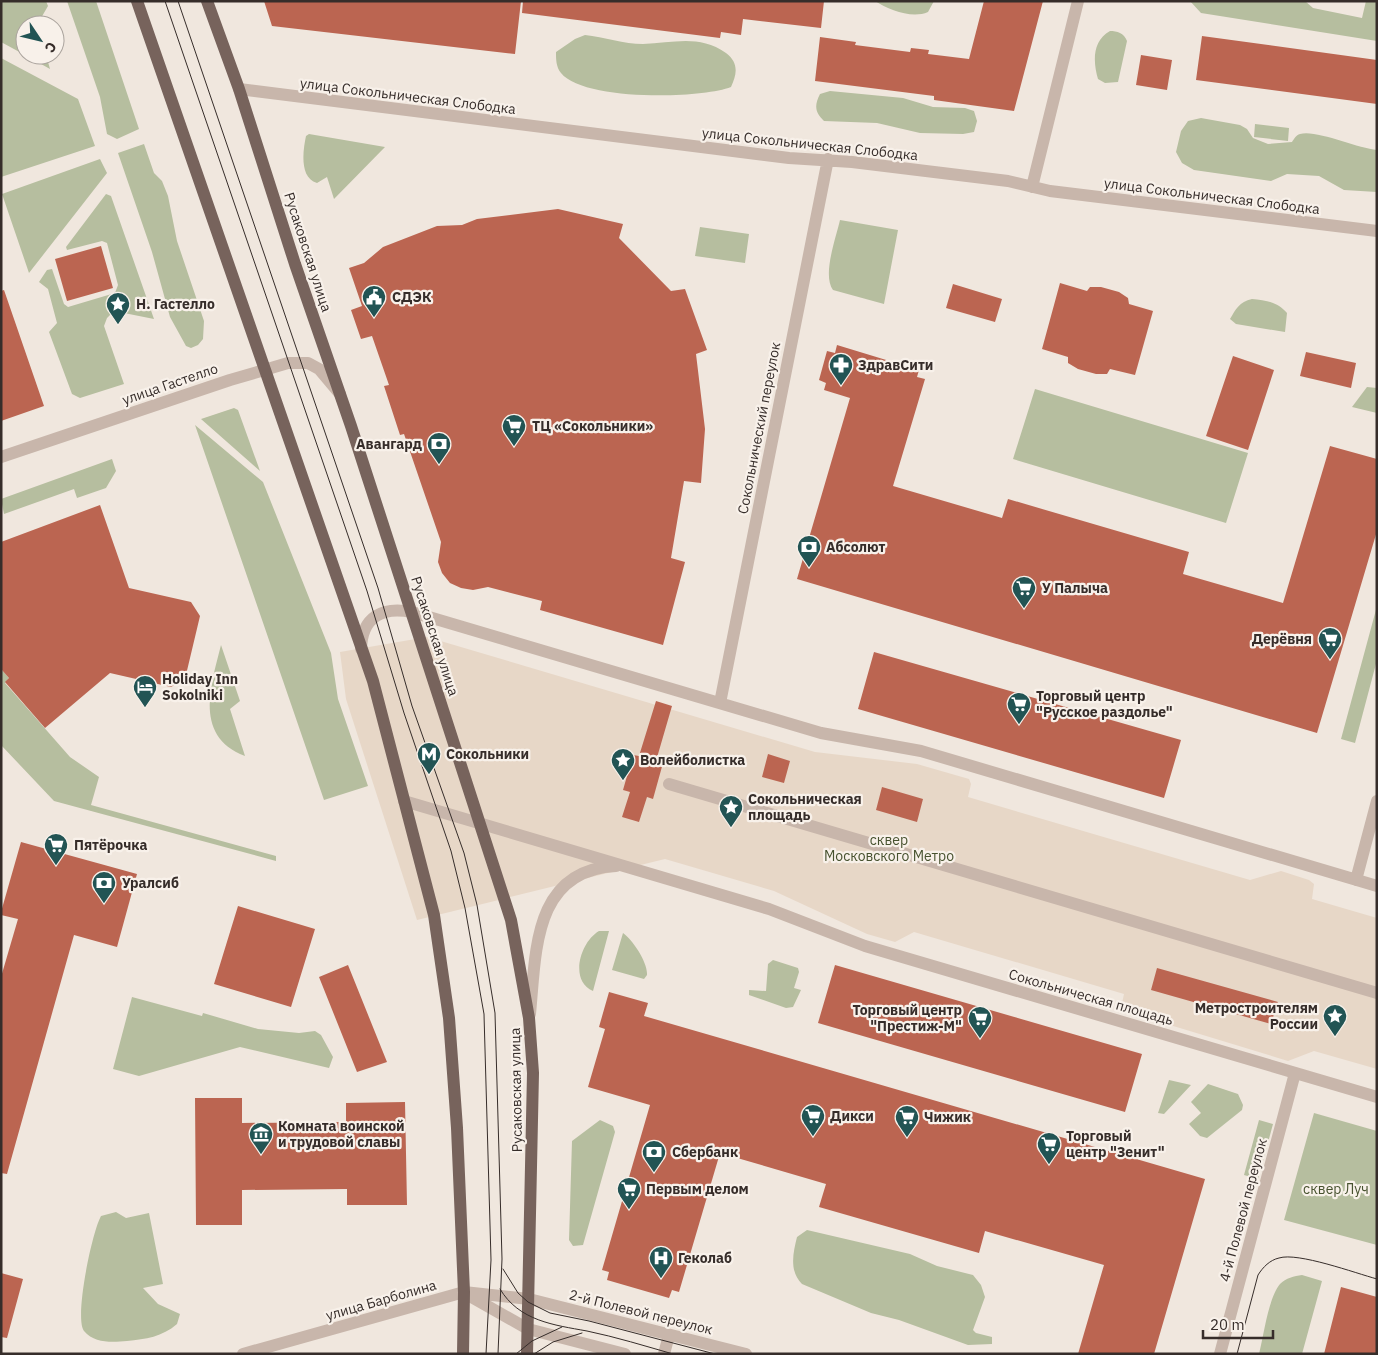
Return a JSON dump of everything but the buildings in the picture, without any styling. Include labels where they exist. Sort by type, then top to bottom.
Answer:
[{"type":"main road","points":[[137,1],[373,681],[434,915],[449,1018],[457,1128],[464,1292],[463,1354]]},
{"type":"main road","name":"Русаковская улица","points":[[206,1],[239,90],[295,264],[340,394],[511,920],[529,1018],[533,1117],[527,1354]]},
{"type":"street","points":[[1032,187],[1078,1]]},
{"type":"street","name":"улица Сокольническая Слободка","points":[[239,90],[789,158],[828,159],[1008,181],[1032,187],[1377,231]]},
{"type":"street","name":"Сокольнический переулок","points":[[720,704],[828,159]]},
{"type":"street","name":"улица Гастелло","points":[[1,457],[264,369],[288,363],[308,363],[319,369],[340,394]]},
{"type":"street","points":[[361,649],[364,630],[374,616],[390,609],[412,612],[821,733],[921,751],[1377,886]]},
{"type":"street","points":[[669,784],[1377,993]]},
{"type":"street","name":"Сокольническая площадь","points":[[404,801],[769,909],[865,946],[1377,1098]]},
{"type":"street","points":[[1356,880],[1377,801]]},
{"type":"street","points":[[529,1018],[539,933],[549,905],[560,890],[585,873],[604,867],[624,866]]},
{"type":"street","name":"4-й Полевой переулок","points":[[1220,1354],[1295,1073]]},
{"type":"street","points":[[464,1292],[528,1329],[625,1354]]},
{"type":"street","name":"улица Барболина","points":[[243,1354],[464,1292],[528,1299]]},
{"type":"street","name":"2-й Полевой переулок","points":[[528,1299],[746,1354]]},
{"type":"street","points":[[664,1354],[669,1335]]},
{"type":"green space","points":[[1,1],[46,1],[48,6],[43,15],[15,15],[15,50],[1,42]]},
{"type":"green space","points":[[67,1],[96,1],[139,129],[117,139],[107,134],[100,97]]},
{"type":"green space","points":[[875,1],[934,1],[928,12],[908,14],[887,8]]},
{"type":"green space","points":[[1190,1],[1305,1],[1313,8],[1362,18],[1366,1],[1377,1],[1377,41],[1201,13]]},
{"type":"green space","points":[[1110,31],[1120,33],[1127,41],[1118,82],[1105,83],[1098,79],[1095,66],[1095,52],[1100,40]]},
{"type":"green space","points":[[585,35],[636,44],[686,41],[706,43],[716,47],[730,57],[736,69],[735,78],[731,87],[694,94],[643,95],[592,89],[573,82],[561,73],[557,63],[556,52],[575,39]]},
{"type":"green space","points":[[1,58],[78,99],[95,146],[1,177]]},
{"type":"green space","points":[[830,91],[903,98],[933,107],[965,108],[974,111],[977,121],[974,132],[963,134],[920,133],[877,123],[824,121],[817,112],[817,102],[820,94]]},
{"type":"green space","points":[[1201,118],[1240,125],[1247,129],[1253,138],[1268,144],[1292,142],[1297,135],[1307,133],[1326,136],[1377,150],[1377,192],[1344,190],[1319,176],[1287,174],[1271,181],[1194,170],[1182,163],[1176,152],[1181,131],[1188,121]]},
{"type":"green space","points":[[1255,124],[1289,128],[1288,141],[1254,137]]},
{"type":"green space","points":[[309,134],[385,147],[334,199],[327,177],[317,183],[307,176],[304,163],[304,149],[306,136]]},
{"type":"green space","points":[[144,144],[154,173],[162,181],[168,196],[177,241],[204,321],[203,339],[198,345],[191,348],[186,346],[170,317],[152,252],[118,153]]},
{"type":"green space","points":[[100,159],[107,173],[29,273],[2,194]]},
{"type":"green space","points":[[106,194],[111,196],[154,319],[114,311],[107,318],[104,326],[124,384],[80,398],[72,394],[49,332],[57,323],[48,289],[39,282],[47,270],[52,269],[64,304],[68,307],[115,293],[118,285],[107,243],[102,241],[67,250],[66,247]]},
{"type":"green space","points":[[840,220],[898,230],[884,304],[833,290],[830,283],[829,266]]},
{"type":"green space","points":[[700,227],[749,234],[745,263],[695,256]]},
{"type":"green space","points":[[1252,299],[1271,302],[1280,306],[1287,313],[1285,332],[1236,324],[1230,319],[1241,304]]},
{"type":"green space","points":[[1367,387],[1377,388],[1377,413],[1352,407]]},
{"type":"green space","points":[[1035,389],[1248,453],[1226,523],[1013,459]]},
{"type":"green space","points":[[234,408],[238,410],[260,471],[201,419]]},
{"type":"green space","points":[[195,425],[263,482],[331,653],[338,699],[368,786],[324,800]]},
{"type":"green space","points":[[112,459],[116,471],[106,488],[77,498],[74,489],[4,514],[1,499]]},
{"type":"green space","points":[[1377,606],[1377,660],[1355,743],[1341,739]]},
{"type":"green space","points":[[221,645],[240,701],[230,709],[245,756],[229,747],[218,736],[212,723],[210,692]]},
{"type":"green space","points":[[1,669],[9,678],[5,683],[70,757],[99,777],[91,805],[276,856],[276,861],[54,801],[1,745]]},
{"type":"green space","points":[[599,931],[609,931],[593,991],[581,979],[579,971],[580,961],[582,952],[592,936]]},
{"type":"green space","points":[[623,933],[635,946],[645,964],[647,975],[644,979],[612,970]]},
{"type":"green space","points":[[773,960],[798,968],[799,972],[794,988],[801,990],[793,1007],[786,1008],[749,995],[749,990],[766,991],[768,964]]},
{"type":"green space","points":[[132,997],[202,1016],[203,1013],[258,1029],[299,1033],[315,1031],[321,1035],[333,1057],[329,1068],[240,1047],[139,1076],[113,1069]]},
{"type":"green space","points":[[1169,1080],[1191,1085],[1164,1114],[1158,1113]]},
{"type":"green space","points":[[1208,1084],[1238,1094],[1243,1105],[1242,1110],[1207,1138],[1200,1136],[1189,1124],[1201,1113],[1191,1102]]},
{"type":"green space","name":"сквер Луч","points":[[1314,1113],[1377,1131],[1377,1245],[1284,1220]]},
{"type":"green space","points":[[600,1120],[613,1126],[615,1132],[583,1245],[573,1246],[569,1240],[572,1141]]},
{"type":"green space","points":[[1259,1120],[1273,1124],[1258,1179],[1244,1175]]},
{"type":"green space","points":[[116,1212],[126,1218],[149,1213],[163,1284],[143,1288],[158,1304],[180,1314],[177,1324],[166,1332],[154,1337],[116,1342],[104,1341],[88,1335],[81,1323],[85,1275],[97,1225],[101,1216]]},
{"type":"green space","points":[[807,1230],[910,1254],[937,1266],[973,1275],[981,1285],[985,1297],[973,1330],[976,1333],[992,1337],[992,1344],[968,1345],[899,1320],[871,1313],[802,1284],[795,1273],[793,1255],[797,1237]]},
{"type":"green space","points":[[1302,1275],[1322,1281],[1302,1354],[1259,1354],[1269,1308],[1276,1291],[1285,1280]]},
{"type":"shaded area","name":"Сокольническая площадь","points":[[427,637],[815,752],[917,764],[969,779],[971,784],[968,797],[1250,880],[1281,871],[1309,880],[1314,884],[1312,899],[1377,918],[1377,1069],[1314,1051],[1288,1061],[1124,1011],[1121,1008],[1124,994],[914,932],[895,942],[867,934],[774,891],[665,859],[417,920],[346,699],[340,652]]},
{"type":"tram line","points":[[165,1],[367,591],[404,713],[451,851],[465,908],[484,1014],[491,1260],[486,1354]]},
{"type":"tram line","points":[[178,1],[378,588],[412,706],[464,853],[477,905],[495,1013],[502,1259],[498,1354]]},
{"type":"tram line","points":[[1237,1354],[1258,1275],[1273,1260],[1288,1257],[1313,1260],[1377,1279]]},
{"type":"tram line","points":[[503,1269],[518,1293],[528,1302],[550,1313],[589,1321],[715,1354]]},
{"type":"tram line","points":[[500,1289],[517,1308],[538,1320],[609,1336],[673,1354]]},
{"type":"tram line","points":[[516,1354],[532,1341],[562,1327]]},
{"type":"tram line","points":[[534,1354],[553,1342],[582,1333]]},
{"type":"place","name":"СДЭК","points":[[374,318]]},
{"type":"place","name":"Н. Гастелло","points":[[118,325]]},
{"type":"place","name":"ЗдравСити","points":[[841,386]]},
{"type":"place","name":"ТЦ «Сокольники»","points":[[514,447]]},
{"type":"place","name":"Авангард","points":[[439,465]]},
{"type":"place","name":"Абсолют","points":[[809,568]]},
{"type":"place","name":"У Палыча","points":[[1024,609]]},
{"type":"place","name":"Дерёвня","points":[[1330,660]]},
{"type":"place","name":"Holiday Inn Sokolniki","points":[[145,708]]},
{"type":"place","name":"Торговый центр \"Русское раздолье\"","points":[[1019,725]]},
{"type":"place","name":"Сокольники","points":[[429,775]]},
{"type":"place","name":"Волейболистка","points":[[623,781]]},
{"type":"place","name":"Сокольническая площадь","points":[[731,828]]},
{"type":"place","name":"Пятёрочка","points":[[56,866]]},
{"type":"place","name":"Уралсиб","points":[[104,904]]},
{"type":"place","name":"Метростроителям России","points":[[1335,1037]]},
{"type":"place","name":"Торговый центр \"Престиж-М\"","points":[[980,1039]]},
{"type":"place","name":"Дикси","points":[[813,1137]]},
{"type":"place","name":"Чижик","points":[[907,1138]]},
{"type":"place","name":"Комната воинской и трудовой славы","points":[[261,1155]]},
{"type":"place","name":"Торговый центр \"Зенит\"","points":[[1049,1165]]},
{"type":"place","name":"Сбербанк","points":[[654,1173]]},
{"type":"place","name":"Первым делом","points":[[629,1210]]},
{"type":"place","name":"Геколаб","points":[[661,1279]]},
{"type":"park label","name":"сквер Московского Метро","points":[[889,848]]}]
